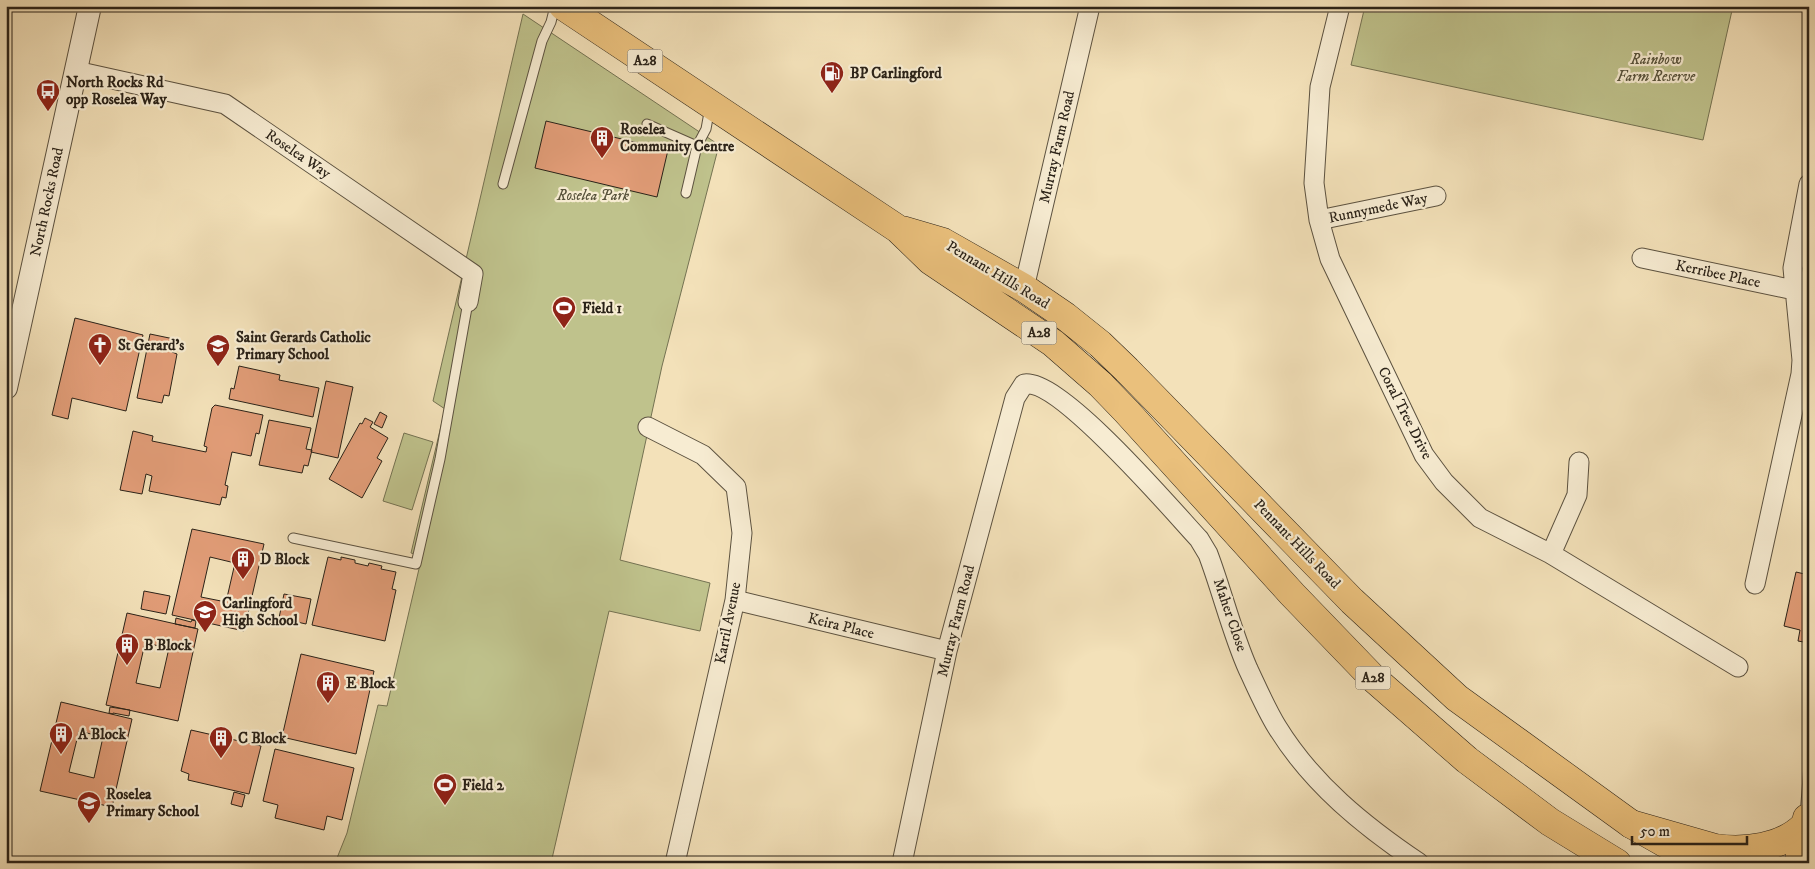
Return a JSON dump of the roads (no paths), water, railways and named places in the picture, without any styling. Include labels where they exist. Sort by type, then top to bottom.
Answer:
[{"type":"highway","name":"Pennant Hills Road","points":[[563,6],[898,229],[931,261],[1054,343],[1100,384],[1127,412],[1292,594],[1373,678],[1466,760],[1550,822],[1617,863]]},
{"type":"highway","name":"Pennant Hills Road","points":[[898,229],[943,242],[1024,288],[1065,316],[1100,344],[1127,370],[1352,601],[1457,698],[1631,824],[1700,863]]},
{"type":"highway","points":[[1024,288],[1022,298],[1025,306],[1041,320],[1054,343]]},
{"type":"highway","points":[[1631,824],[1728,850],[1756,847],[1782,840],[1797,832],[1806,818]]},
{"type":"highway","points":[[1800,863],[1800,845],[1806,818]]},
{"type":"street","name":"Murray Farm Road","points":[[1024,288],[1090,6]]},
{"type":"street","name":"Coral Tree Drive","points":[[1340,6],[1320,87],[1314,183],[1319,220],[1330,259],[1424,455],[1444,482],[1480,518],[1551,554],[1738,667]]},
{"type":"street","name":"North Rocks Road","points":[[6,388],[90,10]]},
{"type":"street","name":"Roselea Way","points":[[76,70],[225,104],[473,274],[468,302]]},
{"type":"street","points":[[1755,584],[1802,374],[1794,290],[1794,260],[1809,184]]},
{"type":"street","name":"Runnymede Way","points":[[1319,220],[1436,196]]},
{"type":"street","name":"Kerribee Place","points":[[1642,258],[1794,290]]},
{"type":"street","name":"Murray Farm Road","points":[[902,863],[947,651],[1015,398],[1024,384]]},
{"type":"street","name":"Maher Close","points":[[1024,384],[1033,384],[1040,387],[1075,412],[1117,451],[1198,539],[1208,554],[1248,668],[1276,727],[1307,769],[1348,811],[1384,840],[1419,863]]},
{"type":"street","name":"Karril Avenue","points":[[648,426],[703,455],[736,487],[742,533],[735,600],[675,863]]},
{"type":"street","points":[[1551,554],[1577,495],[1579,462]]},
{"type":"street","name":"Keira Place","points":[[735,600],[947,651]]},
{"type":"lane","points":[[503,184],[537,58],[555,6]]},
{"type":"lane","points":[[686,193],[697,146],[706,130],[710,105]]},
{"type":"lane","points":[[647,124],[697,146]]},
{"type":"lane","points":[[293,538],[416,564],[440,459],[468,302]]},
{"type":"lane","points":[[1806,818],[1809,765]]},
{"type":"place","name":"BP Carlingford","points":[[832,94]]},
{"type":"place","name":"North Rocks Rd opp Roselea Way","points":[[48,112]]},
{"type":"place","name":"Roselea Community Centre","points":[[602,159]]},
{"type":"place","name":"Field 1","points":[[564,329]]},
{"type":"place","name":"St Gerard's","points":[[100,366]]},
{"type":"place","name":"Saint Gerards Catholic Primary School","points":[[218,367]]},
{"type":"place","name":"D Block","points":[[243,580]]},
{"type":"place","name":"Carlingford High School","points":[[205,633]]},
{"type":"place","name":"B Block","points":[[127,666]]},
{"type":"place","name":"E Block","points":[[328,704]]},
{"type":"place","name":"A Block","points":[[61,755]]},
{"type":"place","name":"C Block","points":[[221,759]]},
{"type":"place","name":"Field 2","points":[[445,806]]},
{"type":"place","name":"Roselea Primary School","points":[[89,824]]},
{"type":"park label","name":"Rainbow Farm Reserve","points":[[1656,68]]},
{"type":"park label","name":"Roselea Park","points":[[593,195]]}]
